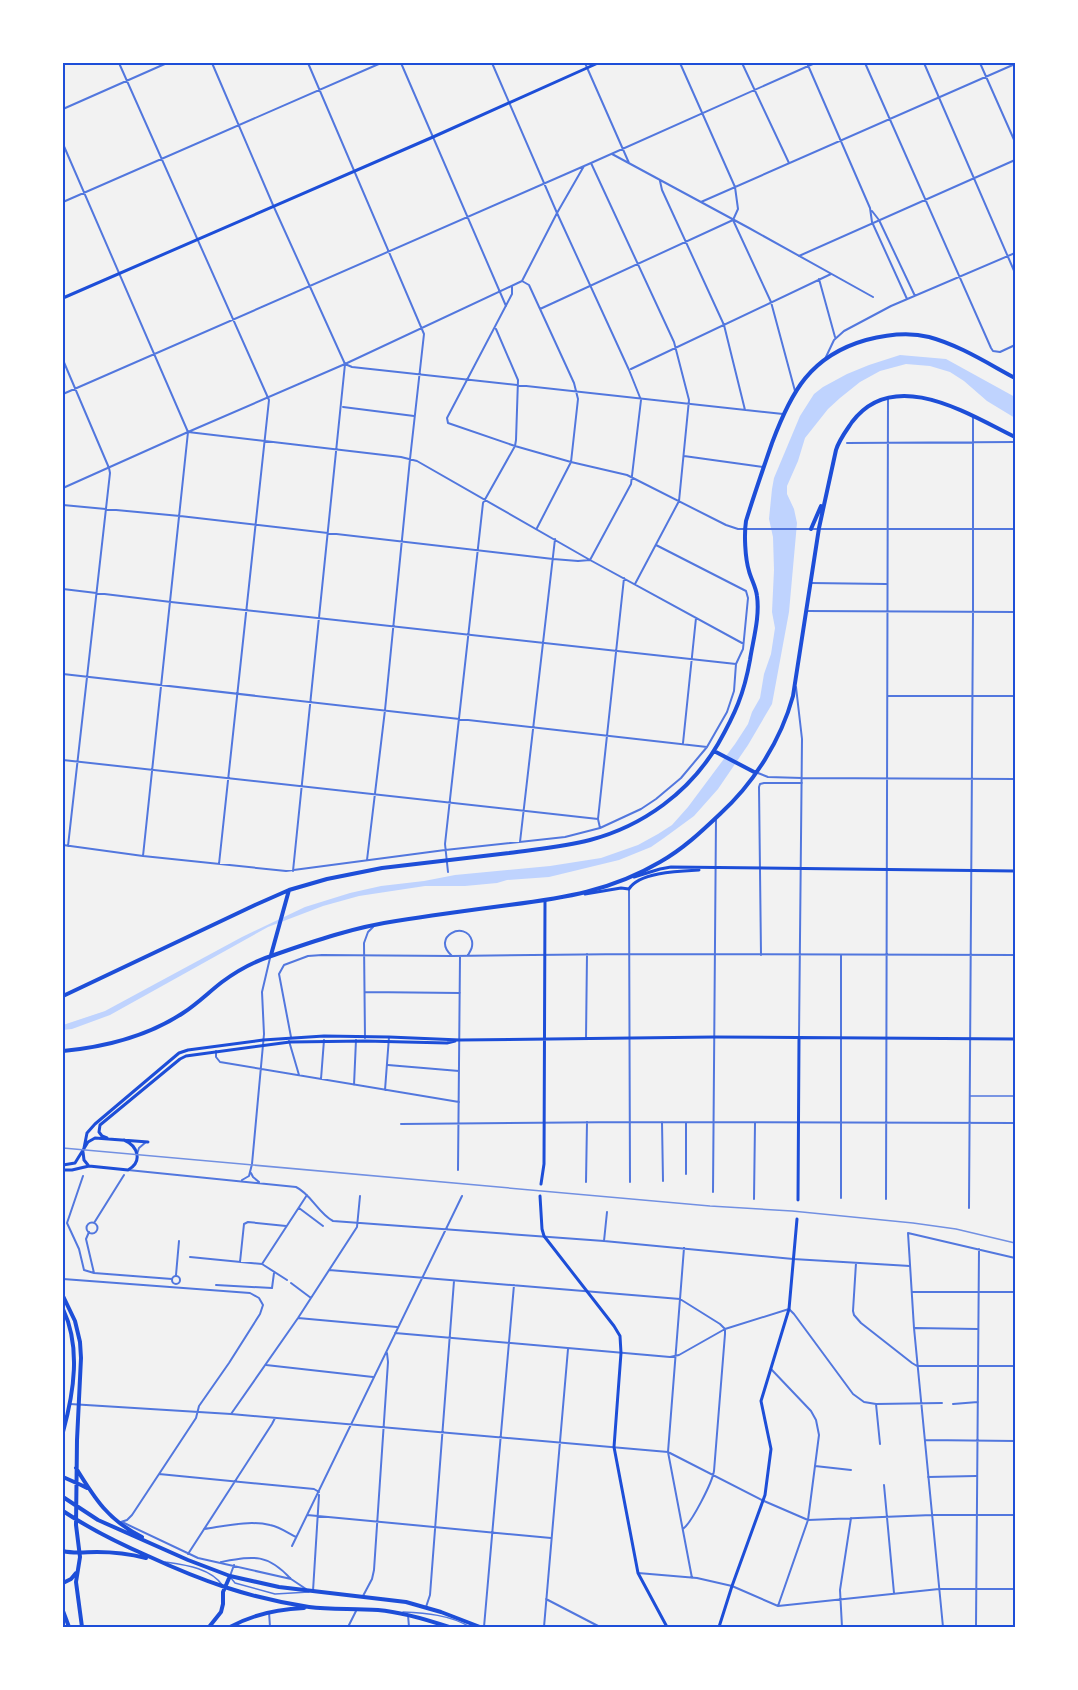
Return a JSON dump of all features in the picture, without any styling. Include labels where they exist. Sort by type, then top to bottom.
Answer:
[{"type":"main road","points":[[63,298],[598,63]]},
{"type":"main road","points":[[63,996],[255,905],[303,885],[357,872],[563,846],[610,834],[643,818],[677,795],[697,774],[714,751],[742,697],[757,612],[757,593],[747,564],[746,521],[783,414],[807,375],[825,359],[849,346],[876,338],[905,335],[927,337],[956,347],[1015,378]]},
{"type":"main road","points":[[630,878],[670,856],[700,834],[740,794],[784,722],[796,679],[819,528],[836,448],[852,422],[863,410],[877,401],[904,396],[926,398],[947,404],[1015,437]]},
{"type":"main road","points":[[811,529],[825,497]]},
{"type":"main road","points":[[714,751],[754,771]]},
{"type":"main road","points":[[584,894],[666,868],[1015,871]]},
{"type":"main road","points":[[63,1051],[105,1045],[153,1029],[184,1012],[240,970],[271,955],[376,925],[621,888],[629,889],[634,883],[656,875],[716,868]]},
{"type":"main road","points":[[271,955],[289,890]]},
{"type":"main road","points":[[541,1184],[544,1164],[545,901]]},
{"type":"main road","points":[[107,1138],[98,1131],[100,1125],[180,1059],[190,1055],[290,1039],[324,1036],[356,1039]]},
{"type":"main road","points":[[290,1039],[324,1041],[389,1039],[447,1043],[460,1040],[543,1038],[1015,1038]]},
{"type":"main road","points":[[798,1200],[800,1038]]},
{"type":"main road","points":[[89,1166],[84,1160],[83,1149],[87,1133],[176,1056],[188,1050],[263,1043]]},
{"type":"main road","points":[[63,1165],[75,1163],[92,1139],[107,1138],[148,1142]]},
{"type":"main road","points":[[63,1170],[89,1166],[128,1170],[134,1166],[137,1154],[133,1146],[124,1140]]},
{"type":"main road","points":[[540,1196],[544,1236],[617,1330],[620,1340],[614,1447],[638,1573],[667,1627]]},
{"type":"main road","points":[[719,1627],[764,1501],[771,1449],[760,1401],[789,1309],[797,1219]]},
{"type":"main road","points":[[63,1296],[75,1321],[81,1358],[76,1468],[76,1530],[80,1553],[76,1582],[82,1627]]},
{"type":"main road","points":[[63,1309],[70,1324],[74,1345],[74,1374],[63,1432]]},
{"type":"main road","points":[[76,1468],[90,1491],[111,1517],[124,1528],[188,1560]]},
{"type":"main road","points":[[63,1477],[90,1491]]},
{"type":"main road","points":[[63,1497],[87,1513],[188,1560],[230,1576],[313,1592],[395,1600],[426,1606],[482,1627]]},
{"type":"main road","points":[[63,1511],[86,1526],[159,1561],[224,1588],[268,1600],[313,1607],[408,1615],[449,1627]]},
{"type":"main road","points":[[63,1551],[127,1554],[159,1561]]},
{"type":"main road","points":[[63,1583],[71,1579],[77,1571]]},
{"type":"main road","points":[[209,1627],[221,1612],[224,1588],[230,1576]]},
{"type":"main road","points":[[230,1627],[269,1611],[313,1607]]},
{"type":"main road","points":[[63,1611],[69,1627]]},
{"type":"street","points":[[119,63],[270,402],[219,864]]},
{"type":"street","points":[[63,109],[167,63]]},
{"type":"street","points":[[212,63],[345,364],[292,871]]},
{"type":"street","points":[[308,63],[423,329],[424,337],[367,860]]},
{"type":"street","points":[[63,202],[381,63]]},
{"type":"street","points":[[401,63],[506,306]]},
{"type":"street","points":[[492,63],[556,213],[641,400],[632,484],[590,560]]},
{"type":"street","points":[[585,63],[629,163]]},
{"type":"street","points":[[540,309],[733,220],[738,209],[735,187],[681,63]]},
{"type":"street","points":[[742,63],[789,163]]},
{"type":"street","points":[[63,393],[815,63]]},
{"type":"street","points":[[865,63],[993,351],[1000,352],[1015,345]]},
{"type":"street","points":[[924,63],[1015,273]]},
{"type":"street","points":[[980,63],[1015,142]]},
{"type":"street","points":[[701,202],[1015,64]]},
{"type":"street","points":[[808,65],[870,208],[879,219],[915,296]]},
{"type":"street","points":[[63,144],[188,432],[143,856]]},
{"type":"street","points":[[611,154],[873,297]]},
{"type":"street","points":[[799,256],[1015,160]]},
{"type":"street","points":[[591,163],[676,348],[689,405],[679,501],[635,584]]},
{"type":"street","points":[[63,488],[423,329],[522,282],[556,213],[584,166]]},
{"type":"street","points":[[660,181],[662,190],[724,325],[745,411]]},
{"type":"street","points":[[870,208],[872,222],[907,299]]},
{"type":"street","points":[[733,220],[771,302],[795,392]]},
{"type":"street","points":[[825,359],[835,338],[844,331],[907,299],[1015,253]]},
{"type":"street","points":[[629,370],[831,274]]},
{"type":"street","points":[[819,279],[835,338]]},
{"type":"street","points":[[522,282],[529,285],[577,392],[571,462],[536,528]]},
{"type":"street","points":[[512,287],[512,294],[447,418],[448,423],[515,446],[633,478],[732,527],[745,529],[1015,529]]},
{"type":"street","points":[[448,872],[445,850],[484,499],[515,446],[519,385],[495,328]]},
{"type":"street","points":[[63,360],[110,473],[68,846]]},
{"type":"street","points":[[345,364],[352,367],[419,375],[783,414]]},
{"type":"street","points":[[886,1199],[888,398]]},
{"type":"street","points":[[342,407],[414,416]]},
{"type":"street","points":[[969,1208],[973,416]]},
{"type":"street","points":[[188,432],[337,449],[417,461],[743,644]]},
{"type":"street","points":[[847,443],[1015,442]]},
{"type":"street","points":[[684,456],[763,467]]},
{"type":"street","points":[[63,505],[180,516],[553,559],[590,560]]},
{"type":"street","points":[[520,842],[555,539]]},
{"type":"street","points":[[63,844],[143,856],[292,871],[445,850],[565,837],[600,828],[641,809],[681,778],[707,747],[727,712],[735,683],[736,664],[743,649],[748,595],[746,591],[656,545]]},
{"type":"street","points":[[600,828],[598,819],[624,578]]},
{"type":"street","points":[[811,583],[887,584]]},
{"type":"street","points":[[63,589],[736,664]]},
{"type":"street","points":[[807,612],[1015,612]]},
{"type":"street","points":[[683,743],[696,618]]},
{"type":"street","points":[[63,674],[707,747]]},
{"type":"street","points":[[796,679],[802,738],[800,1038]]},
{"type":"street","points":[[888,696],[1015,696]]},
{"type":"street","points":[[63,760],[598,819]]},
{"type":"street","points":[[754,771],[768,777],[1015,779]]},
{"type":"street","points":[[761,955],[759,786],[764,783],[802,783]]},
{"type":"street","points":[[713,1192],[716,818]]},
{"type":"street","points":[[629,889],[630,1182]]},
{"type":"street","points":[[365,1039],[364,955],[366,938],[370,929],[376,925]]},
{"type":"street","points":[[452,956],[447,951],[445,942],[449,934],[458,931],[466,933],[471,939],[472,948],[465,956]]},
{"type":"street","points":[[586,1038],[587,954]]},
{"type":"street","points":[[261,1183],[253,1177],[251,1170],[263,1043],[262,992],[271,955]]},
{"type":"street","points":[[841,955],[841,1198]]},
{"type":"street","points":[[299,1075],[290,1039],[279,974],[284,965],[308,956],[1015,955]]},
{"type":"street","points":[[458,1170],[460,956]]},
{"type":"street","points":[[364,992],[460,993]]},
{"type":"street","points":[[321,1079],[324,1036]]},
{"type":"street","points":[[354,1085],[356,1039]]},
{"type":"street","points":[[385,1090],[389,1039]]},
{"type":"street","points":[[215,1046],[217,1059],[220,1062],[459,1102]]},
{"type":"street","points":[[388,1065],[459,1071]]},
{"type":"street","points":[[586,1182],[587,1122]]},
{"type":"street","points":[[662,1122],[663,1181]]},
{"type":"street","points":[[686,1122],[686,1174]]},
{"type":"street","points":[[754,1199],[755,1122]]},
{"type":"street","points":[[400,1124],[1015,1123]]},
{"type":"street","points":[[137,1154],[141,1146],[148,1142]]},
{"type":"street","points":[[128,1170],[296,1187],[307,1195],[330,1220],[910,1266]]},
{"type":"street","points":[[239,1181],[247,1178],[251,1170]]},
{"type":"street","points":[[94,1273],[86,1239],[89,1232],[88,1224],[94,1223],[124,1175]]},
{"type":"street","points":[[83,1176],[68,1223],[79,1249],[82,1267],[86,1272],[172,1279],[174,1283],[179,1282],[180,1278],[176,1275]]},
{"type":"street","points":[[262,1264],[307,1195]]},
{"type":"street","points":[[231,1414],[298,1318],[357,1227],[360,1196]]},
{"type":"street","points":[[292,1546],[462,1196]]},
{"type":"street","points":[[299,1208],[323,1226]]},
{"type":"street","points":[[604,1241],[607,1212]]},
{"type":"street","points":[[240,1262],[243,1226],[246,1222],[287,1226]]},
{"type":"street","points":[[89,1232],[97,1230],[97,1225],[94,1223]]},
{"type":"street","points":[[943,1627],[917,1366],[908,1233],[1015,1258]]},
{"type":"street","points":[[172,1279],[176,1275],[179,1240]]},
{"type":"street","points":[[684,1248],[668,1452],[692,1578]]},
{"type":"street","points":[[976,1627],[979,1249]]},
{"type":"street","points":[[190,1257],[262,1264],[287,1280]]},
{"type":"street","points":[[856,1263],[854,1315],[861,1323],[917,1366],[1015,1366]]},
{"type":"street","points":[[329,1270],[680,1299],[720,1324],[724,1329],[713,1476],[690,1521],[683,1529]]},
{"type":"street","points":[[216,1285],[272,1288],[274,1273]]},
{"type":"street","points":[[63,1278],[250,1293],[261,1301],[260,1314],[199,1406],[196,1418],[132,1515],[121,1522]]},
{"type":"street","points":[[426,1606],[430,1595],[454,1280]]},
{"type":"street","points":[[291,1283],[311,1298]]},
{"type":"street","points":[[482,1627],[514,1285]]},
{"type":"street","points":[[912,1292],[1015,1292]]},
{"type":"street","points":[[395,1333],[675,1357],[724,1329],[789,1309],[853,1394],[864,1402],[876,1404],[942,1403]]},
{"type":"street","points":[[298,1318],[398,1327]]},
{"type":"street","points":[[914,1328],[978,1329]]},
{"type":"street","points":[[544,1627],[568,1348]]},
{"type":"street","points":[[363,1597],[373,1574],[384,1427],[387,1350]]},
{"type":"street","points":[[266,1365],[374,1377]]},
{"type":"street","points":[[771,1369],[811,1412],[816,1420],[819,1436],[808,1520],[778,1605]]},
{"type":"street","points":[[953,1404],[978,1402]]},
{"type":"street","points":[[70,1404],[231,1414],[668,1452],[764,1501],[808,1520],[932,1515],[1015,1515]]},
{"type":"street","points":[[876,1404],[880,1444]]},
{"type":"street","points":[[188,1554],[275,1418]]},
{"type":"street","points":[[925,1440],[1015,1441]]},
{"type":"street","points":[[815,1466],[851,1470]]},
{"type":"street","points":[[159,1474],[319,1492]]},
{"type":"street","points":[[928,1477],[977,1476]]},
{"type":"street","points":[[884,1485],[894,1593]]},
{"type":"street","points":[[218,1563],[249,1557],[265,1560],[277,1565],[291,1579],[313,1592],[319,1492]]},
{"type":"street","points":[[307,1515],[551,1538]]},
{"type":"street","points":[[111,1517],[204,1560],[291,1579]]},
{"type":"street","points":[[842,1627],[839,1599],[851,1518]]},
{"type":"street","points":[[204,1529],[241,1524],[263,1524],[279,1528],[296,1537]]},
{"type":"street","points":[[172,1551],[183,1552]]},
{"type":"street","points":[[230,1576],[234,1565]]},
{"type":"street","points":[[638,1573],[692,1578],[732,1587],[778,1605],[939,1588],[1015,1589]]},
{"type":"street","points":[[546,1599],[600,1627]]},
{"type":"street","points":[[348,1627],[357,1609]]},
{"type":"street","points":[[269,1611],[270,1627]]},
{"type":"street","points":[[408,1615],[409,1627]]},
{"type":"lane","points":[[969,1096],[1015,1096]]},
{"type":"lane","points":[[159,1561],[182,1564],[211,1574],[224,1588]]},
{"type":"lane","points":[[390,1612],[433,1615],[470,1627]]},
{"type":"water","points":[[900,355],[946,359],[1015,397],[1015,418],[987,401],[950,372],[930,366],[906,364],[880,371],[860,382],[828,409],[805,438],[787,486],[787,494],[797,523],[789,612],[772,704],[718,789],[694,816],[651,847],[619,860],[549,877],[465,886],[425,886],[359,896],[323,906],[268,927],[110,1015],[63,1030],[63,1025],[105,1011],[242,937],[305,907],[381,886],[601,858],[638,845],[672,825],[735,744],[748,724],[760,698],[775,628],[772,612],[773,537],[769,519],[772,489],[774,478],[800,416],[814,394],[823,387],[847,374]]},
{"type":"railway","points":[[63,1148],[913,1223],[956,1229],[1015,1243]]}]
